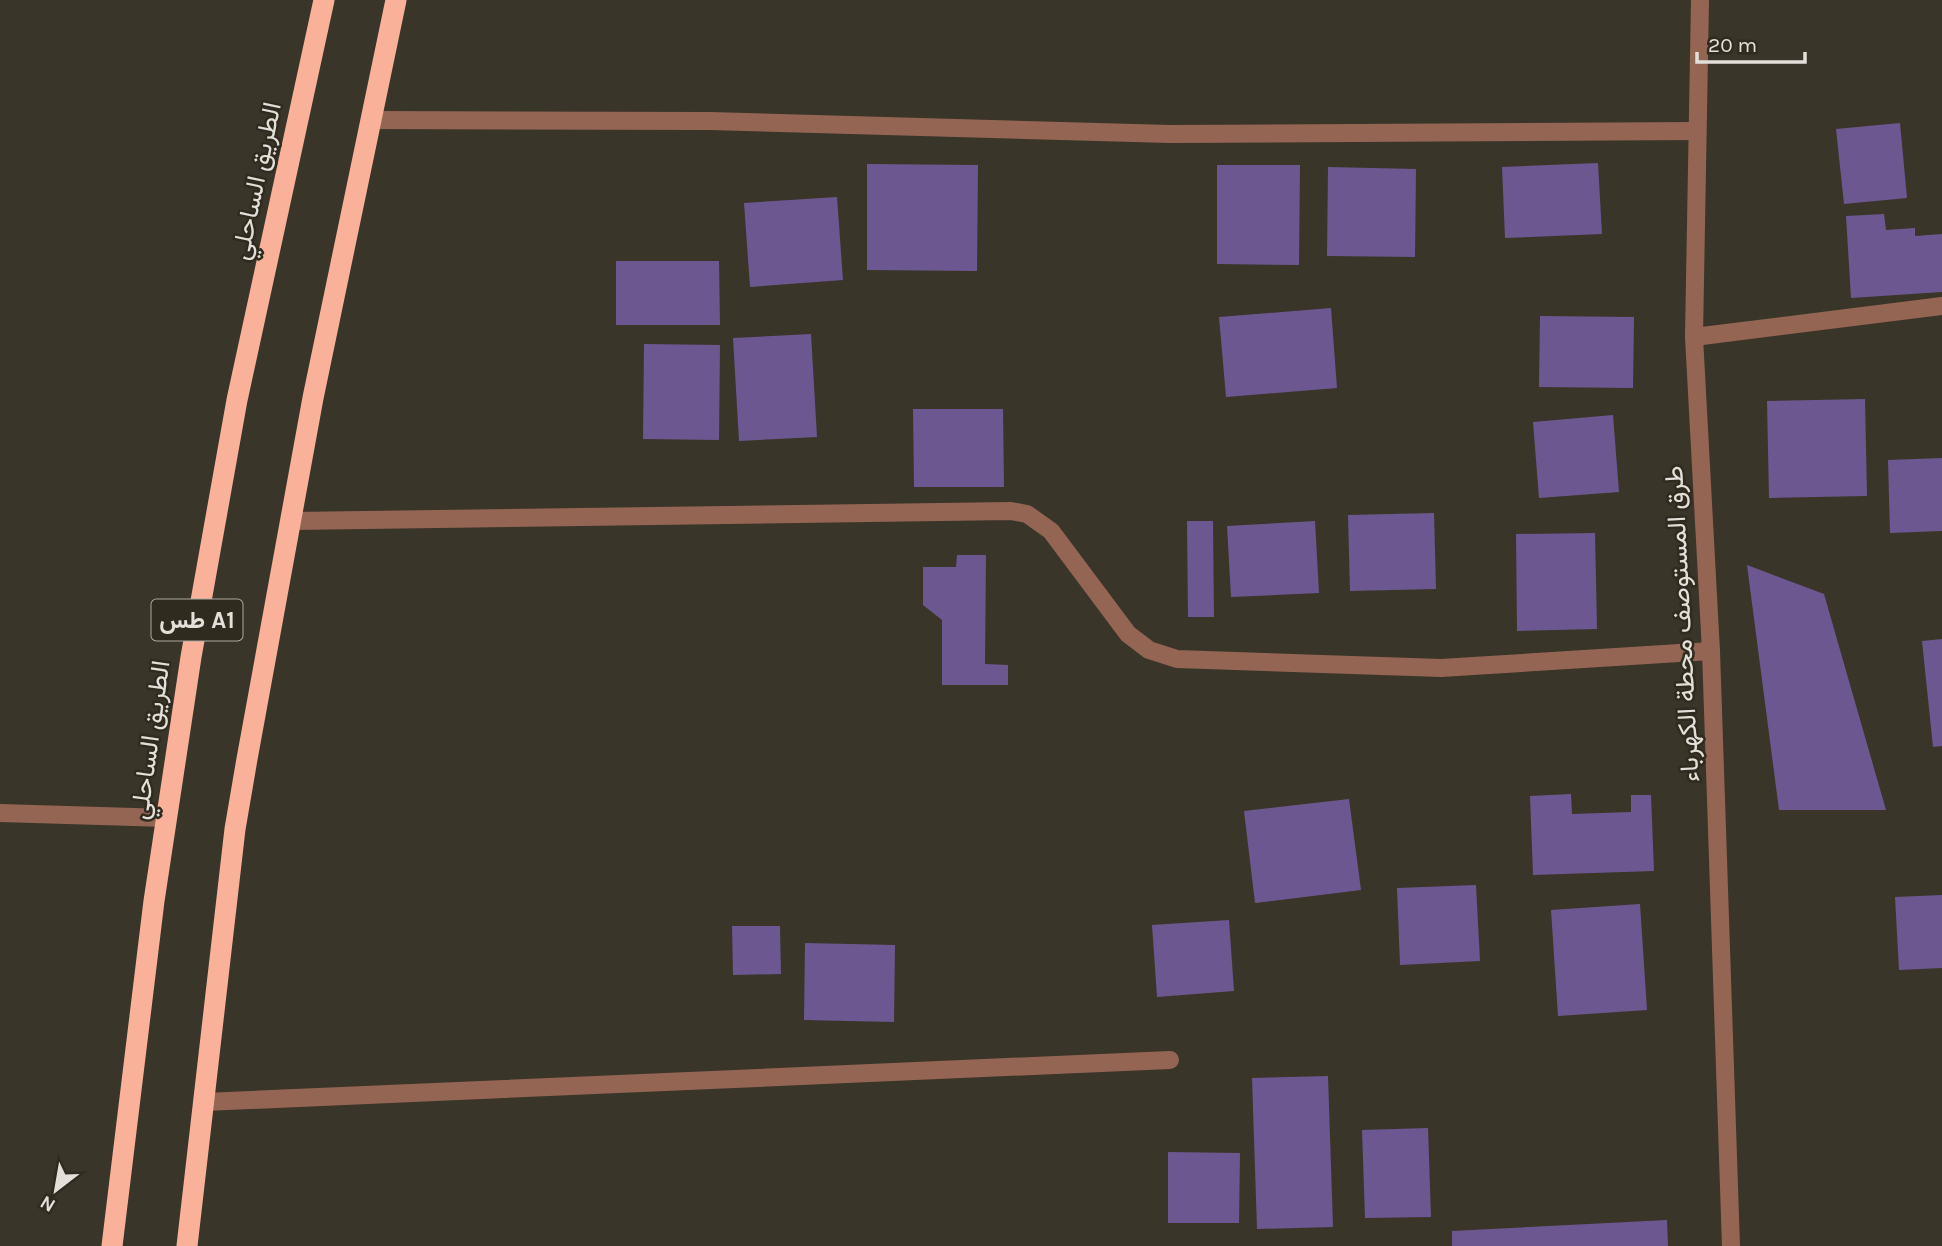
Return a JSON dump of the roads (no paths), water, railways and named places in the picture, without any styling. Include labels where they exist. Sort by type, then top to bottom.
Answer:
[{"type":"highway","name":"الطريق الساحلي","points":[[112,1246],[152,915],[191,657],[237,400],[324,0]]},
{"type":"highway","name":"طس A1","points":[[187,1246],[236,829],[265,652],[292,521],[313,398],[396,0]]},
{"type":"street","name":"طرق المستوصف محطة الكهرباء","points":[[1700,0],[1694,337],[1711,651],[1731,1246]]},
{"type":"street","points":[[370,121],[710,121],[1170,134],[1697,131]]},
{"type":"street","points":[[1694,337],[1942,306]]},
{"type":"street","points":[[292,521],[1011,511],[1027,514],[1051,531],[1128,634],[1149,650],[1177,659],[1441,668],[1711,651]]},
{"type":"street","points":[[0,813],[167,818]]},
{"type":"street","points":[[205,1102],[1170,1060]]}]
